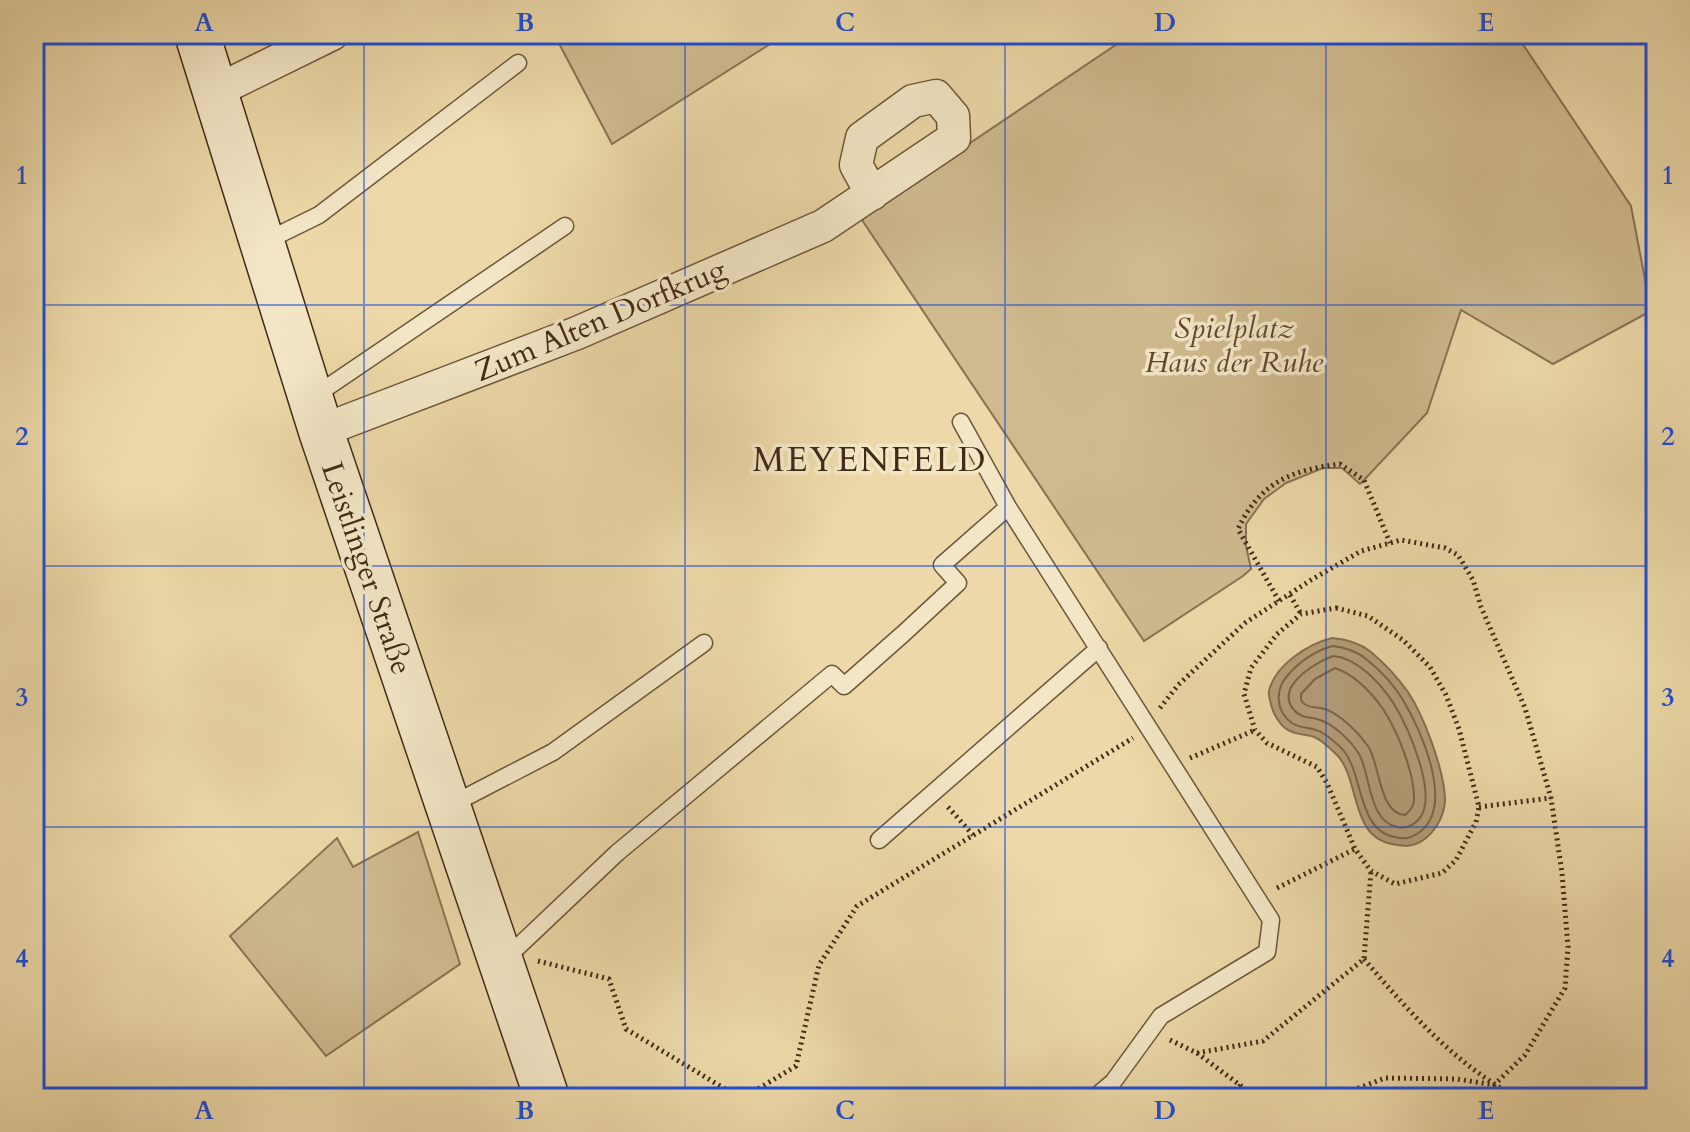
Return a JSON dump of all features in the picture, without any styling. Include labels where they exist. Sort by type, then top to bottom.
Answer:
[{"type":"street","name":"Leistlinger Straße","points":[[197,34],[317,414],[448,807],[505,958],[547,1098]]},
{"type":"street","points":[[216,91],[332,34]]},
{"type":"street","name":"Zum Alten Dorfkrug","points":[[317,414],[577,333],[823,226],[872,194]]},
{"type":"lane","points":[[263,243],[319,215],[518,63]]},
{"type":"lane","points":[[317,414],[565,226]]},
{"type":"lane","points":[[961,422],[1008,507],[1271,920],[1267,952],[1161,1016],[1113,1082],[1094,1098]]},
{"type":"lane","points":[[505,958],[617,853],[832,674],[844,686],[903,634],[958,583],[942,565],[1008,507]]},
{"type":"lane","points":[[448,807],[553,752],[704,643]]},
{"type":"lane","points":[[879,840],[1099,648]]},
{"type":"path","points":[[1279,601],[1238,529],[1248,509],[1267,488],[1310,468],[1340,464],[1364,480],[1390,543]]},
{"type":"path","points":[[505,958],[609,979],[626,1029],[741,1098],[796,1066],[819,965],[857,906],[1149,728],[1159,708],[1178,685],[1245,623],[1361,551],[1401,540],[1445,548],[1458,555],[1473,580],[1481,607],[1525,708],[1551,798],[1562,873],[1568,947],[1565,988],[1525,1055],[1494,1085]]},
{"type":"path","points":[[1290,595],[1301,614]]},
{"type":"path","points":[[1336,608],[1368,616],[1403,640],[1430,667],[1446,695],[1459,729],[1479,807],[1467,841],[1456,860],[1442,873],[1395,884],[1371,871],[1355,849],[1317,767],[1267,743],[1255,730],[1244,694],[1251,668],[1277,634],[1301,614],[1336,608]]},
{"type":"path","points":[[1173,765],[1255,730]]},
{"type":"path","points":[[934,791],[973,835]]},
{"type":"path","points":[[1479,807],[1551,798]]},
{"type":"path","points":[[1257,898],[1355,849]]},
{"type":"path","points":[[1371,871],[1364,959],[1428,1031],[1494,1085],[1518,1098]]},
{"type":"path","points":[[1197,1053],[1263,1041],[1364,959]]},
{"type":"path","points":[[1150,1031],[1197,1053],[1257,1098]]},
{"type":"path","points":[[1337,1097],[1385,1078],[1457,1079],[1494,1085]]},
{"type":"path","points":[[1225,1098],[1241,1085]]},
{"type":"green space","points":[[554,34],[786,34],[612,144]]},
{"type":"green space","name":"Spielplatz Haus der Ruhe","points":[[1132,34],[1516,34],[1631,206],[1651,311],[1553,364],[1461,310],[1427,413],[1364,480],[1360,484],[1342,468],[1323,468],[1286,483],[1264,499],[1246,524],[1246,546],[1251,569],[1144,641],[860,217]]},
{"type":"green space","points":[[418,832],[460,964],[326,1056],[230,936],[337,838],[353,867]]},
{"type":"water","points":[[1332,638],[1357,644],[1381,661],[1408,692],[1427,729],[1438,760],[1445,801],[1437,826],[1414,845],[1392,844],[1379,839],[1369,830],[1338,756],[1317,738],[1288,730],[1273,711],[1269,691],[1285,664],[1313,645]]},
{"type":"district","name":"MEYENFELD","points":[[870,459]]}]
